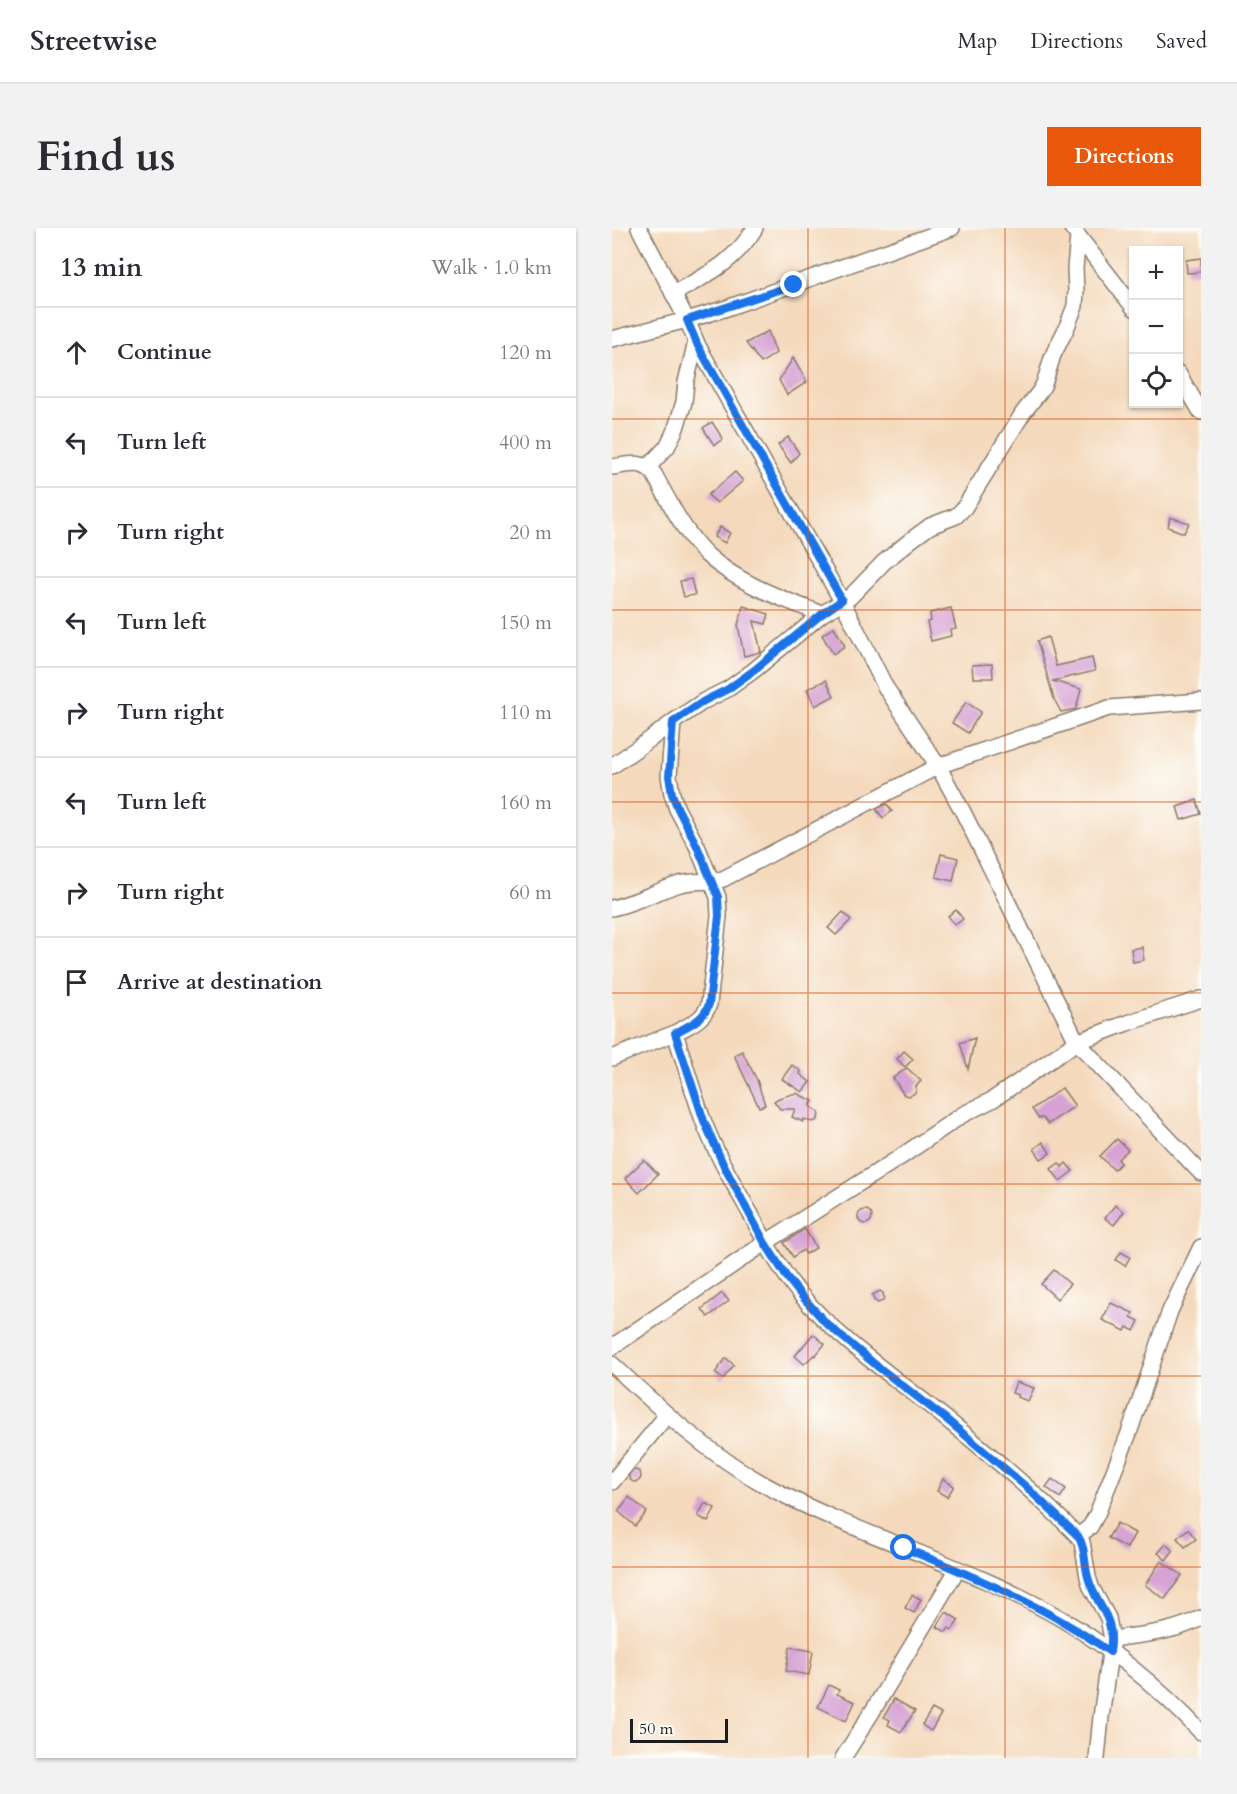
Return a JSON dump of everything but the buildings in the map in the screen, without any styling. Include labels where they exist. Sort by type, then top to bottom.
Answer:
[{"type":"street","points":[[639,228],[696,342],[842,600],[886,688],[938,766],[963,812],[1077,1042],[1201,1173]]},
{"type":"street","points":[[673,294],[725,264],[755,228]]},
{"type":"street","points":[[612,339],[687,320],[794,285],[952,228]]},
{"type":"street","points":[[1075,232],[1129,302]]},
{"type":"street","points":[[612,766],[704,701],[728,689],[753,671],[822,614],[850,597],[884,562],[911,540],[930,526],[956,516],[964,508],[1023,413],[1040,391],[1053,355],[1066,329],[1075,306],[1077,291],[1075,232]]},
{"type":"street","points":[[648,467],[667,447],[676,428],[684,402],[686,382],[696,342]]},
{"type":"street","points":[[1183,380],[1201,412]]},
{"type":"street","points":[[612,467],[638,463],[648,467],[689,533],[707,555],[757,587],[822,614]]},
{"type":"street","points":[[612,909],[679,885],[723,879],[938,766],[1109,708],[1201,701]]},
{"type":"street","points":[[612,1058],[675,1033],[704,1016],[709,1004],[719,916],[718,897],[672,794],[669,776],[673,722]]},
{"type":"street","points":[[612,1347],[765,1243],[962,1115],[992,1100],[1077,1042],[1201,999]]},
{"type":"street","points":[[675,1033],[704,1121],[724,1166],[765,1243],[786,1276],[827,1324],[955,1426],[1024,1485],[1082,1542],[1091,1587],[1108,1618],[1111,1645],[1097,1758]]},
{"type":"street","points":[[1078,1536],[1090,1527],[1101,1505],[1129,1433],[1170,1311],[1201,1247]]},
{"type":"street","points":[[612,1364],[694,1438],[728,1463],[764,1484],[831,1518],[997,1587],[1111,1645],[1128,1664],[1201,1732]]},
{"type":"street","points":[[612,1482],[667,1415]]},
{"type":"street","points":[[843,1758],[957,1570]]},
{"type":"street","points":[[1111,1645],[1184,1627],[1201,1618]]},
{"type":"route","points":[[794,285],[687,320],[698,346],[842,600],[753,671],[673,722],[669,776],[672,794],[718,897],[719,916],[707,1010],[704,1016],[675,1033],[704,1121],[724,1166],[765,1243],[786,1276],[827,1324],[946,1419],[1024,1485],[1078,1536],[1082,1542],[1091,1587],[1111,1628],[1110,1652],[1058,1618],[997,1587],[904,1548]]}]
